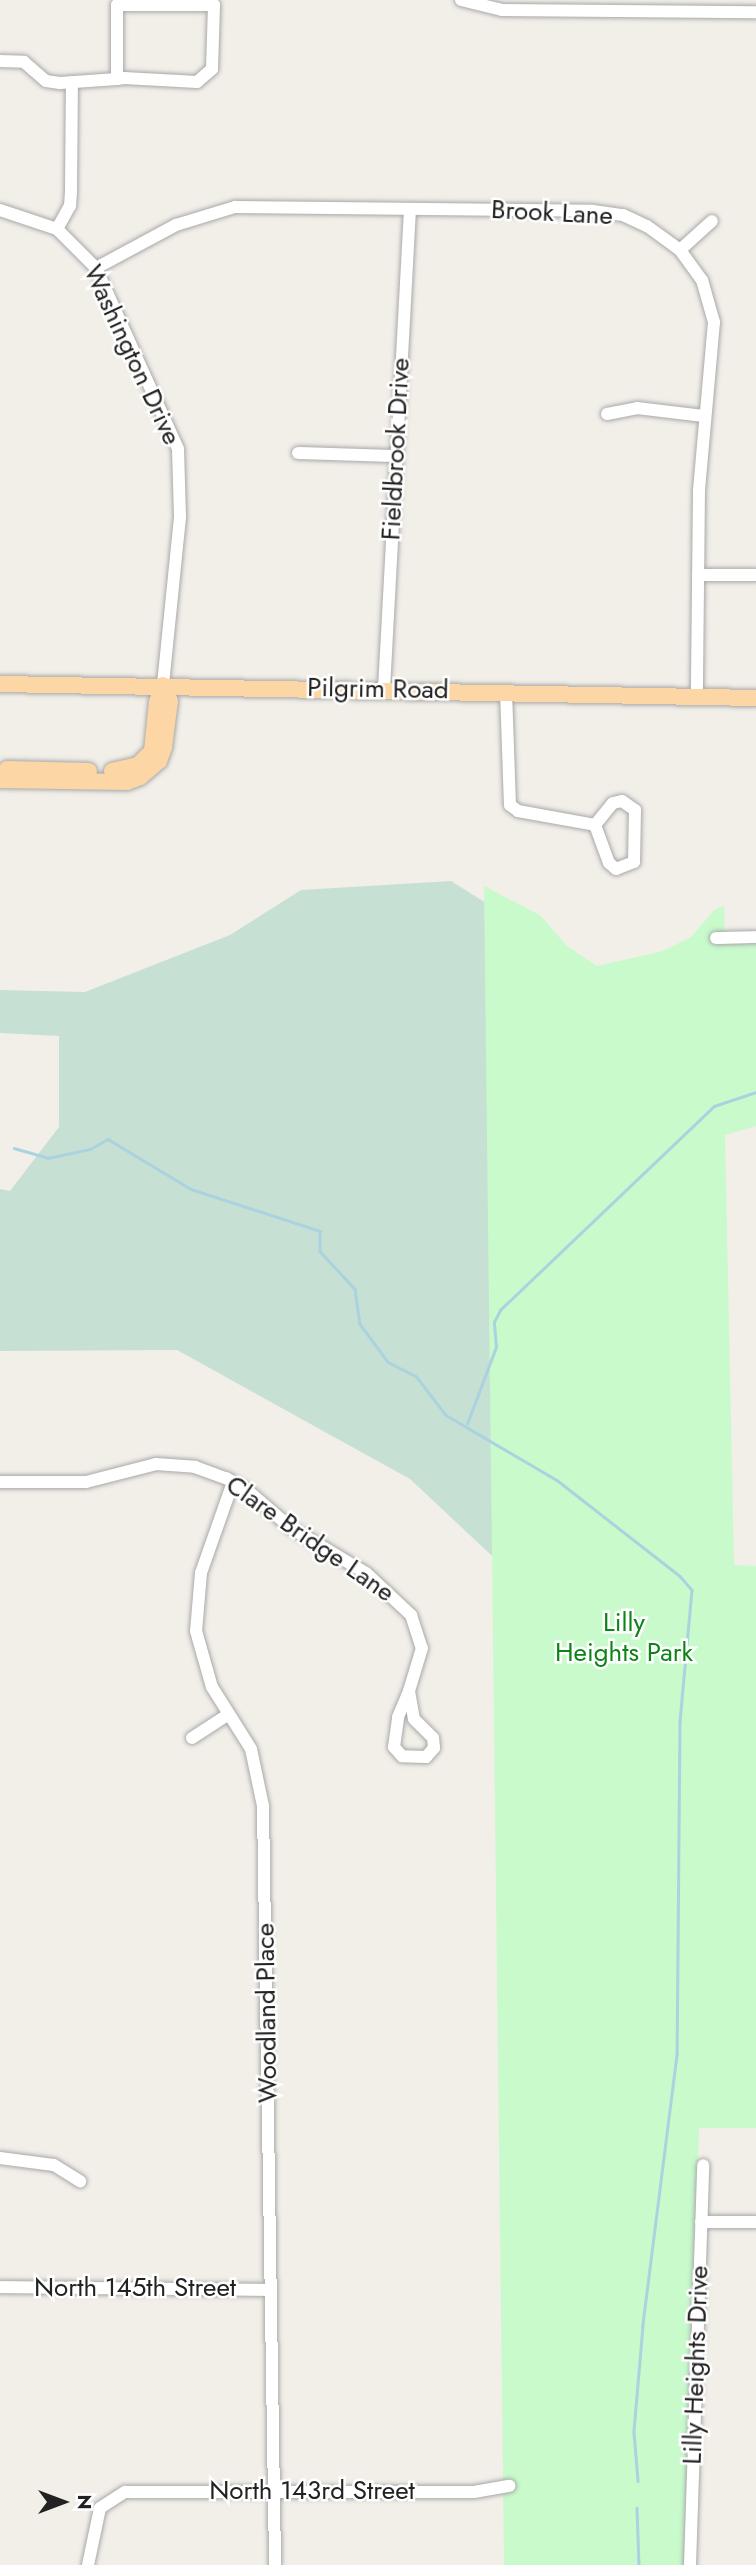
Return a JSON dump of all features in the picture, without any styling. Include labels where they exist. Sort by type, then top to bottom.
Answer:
[{"type":"main road","name":"Pilgrim Road","points":[[0,684],[506,691],[756,698]]},
{"type":"main road","points":[[0,769],[114,771],[138,765],[156,744],[157,702],[163,685]]},
{"type":"main road","points":[[0,780],[127,782],[140,777],[159,761],[164,747],[170,701],[163,685]]},
{"type":"street","points":[[461,0],[502,10],[756,12]]},
{"type":"street","points":[[0,61],[33,66],[46,81],[117,79],[197,82],[206,78],[212,69],[214,5],[117,5],[117,79]]},
{"type":"street","points":[[0,210],[57,229],[69,206],[71,190],[72,82]]},
{"type":"street","name":"Fieldbrook Drive","points":[[384,689],[410,210]]},
{"type":"street","name":"Brook Lane","points":[[96,268],[176,225],[216,211],[609,212],[647,226],[680,250],[702,280],[713,309],[713,356],[704,416],[697,696]]},
{"type":"street","points":[[680,250],[712,221]]},
{"type":"street","name":"Washington Drive","points":[[57,229],[96,268],[178,449],[180,517],[163,685]]},
{"type":"street","points":[[607,414],[637,408],[704,416]]},
{"type":"street","points":[[298,453],[395,456]]},
{"type":"street","points":[[698,575],[756,575]]},
{"type":"street","points":[[506,691],[510,806],[518,811],[595,825]]},
{"type":"street","points":[[614,803],[630,803],[635,810],[634,862],[616,869],[609,863],[595,825],[614,803]]},
{"type":"street","points":[[716,938],[756,937]]},
{"type":"street","name":"Clare Bridge Lane","points":[[0,1482],[86,1482],[156,1464],[195,1466],[233,1482],[291,1528],[366,1573],[411,1615],[422,1648],[398,1717],[394,1748],[402,1756],[426,1757],[434,1748],[433,1738],[414,1719],[409,1691]]},
{"type":"street","name":"Woodland Place","points":[[233,1482],[209,1545],[196,1607],[201,1658],[229,1714],[251,1749],[263,1805],[275,2565]]},
{"type":"street","points":[[192,1738],[229,1714]]},
{"type":"street","points":[[0,2158],[54,2165],[80,2181]]},
{"type":"street","name":"Lilly Heights Drive","points":[[690,2565],[703,2165]]},
{"type":"street","points":[[701,2222],[756,2222]]},
{"type":"street","name":"North 145th Street","points":[[0,2287],[270,2290]]},
{"type":"street","name":"North 143rd Street","points":[[88,2565],[100,2508],[115,2495],[148,2490],[474,2493],[509,2486]]},
{"type":"green space","points":[[451,881],[607,979],[690,1145],[553,1613],[410,1479],[177,1350],[0,1351],[0,1189],[10,1191],[59,1127],[59,1036],[0,1033],[0,990],[85,992],[230,935],[301,890]]},
{"type":"green space","name":"Lilly Heights Park","points":[[484,886],[540,915],[567,946],[597,966],[663,951],[691,937],[714,910],[724,906],[725,942],[756,942],[756,1126],[725,1135],[734,1565],[756,1566],[756,2128],[699,2128],[685,2565],[504,2565]]},
{"type":"waterway","points":[[467,1424],[496,1347],[494,1322],[500,1310],[714,1106],[756,1092]]},
{"type":"waterway","points":[[14,1148],[48,1158],[90,1149],[108,1139],[191,1189],[320,1231],[320,1251],[355,1289],[360,1324],[388,1362],[416,1376],[446,1415],[557,1480],[680,1576],[692,1590],[680,1721],[677,2055],[643,2326],[634,2432],[638,2481]]},
{"type":"waterway","points":[[637,2508],[639,2565]]}]
